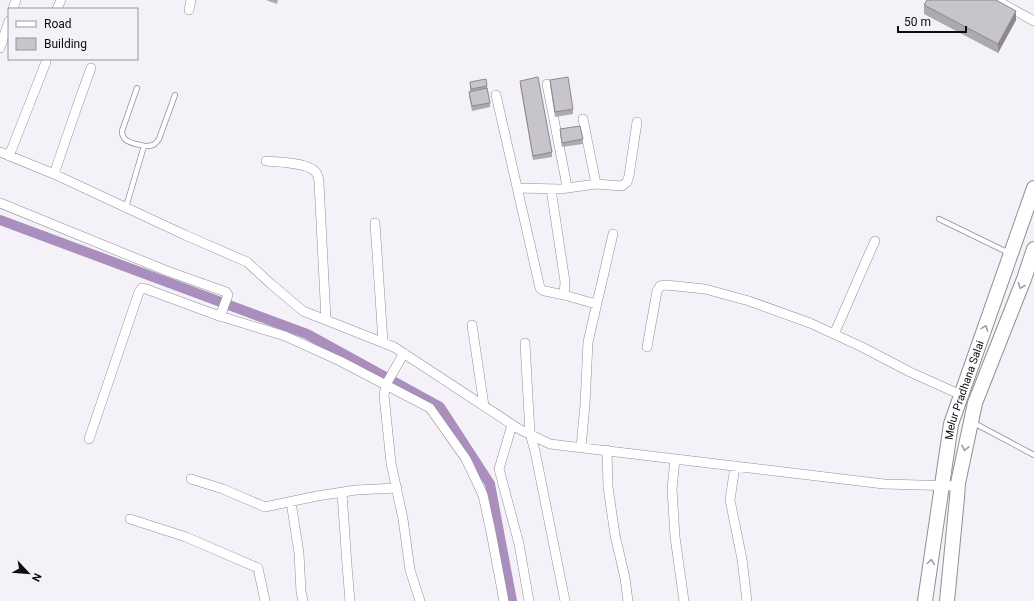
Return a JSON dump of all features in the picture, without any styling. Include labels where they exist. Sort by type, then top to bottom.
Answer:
[{"type":"main road","name":"Melur Pradhana Salai","points":[[925,601],[951,424],[1034,188]]},
{"type":"main road","name":"Melur Pradhana Salai","points":[[947,601],[958,486],[974,403],[1024,279],[1034,249]]},
{"type":"main road","points":[[977,350],[994,356]]},
{"type":"main road","points":[[950,429],[970,426]]},
{"type":"street","points":[[189,10],[191,0]]},
{"type":"street","points":[[996,0],[1034,21]]},
{"type":"street","points":[[0,48],[8,24]]},
{"type":"street","points":[[46,62],[4,154],[54,174],[247,262],[304,311],[394,347],[512,425],[550,444],[884,484],[958,486]]},
{"type":"street","points":[[54,174],[91,68]]},
{"type":"street","points":[[547,84],[566,176],[567,188]]},
{"type":"street","points":[[496,95],[540,288],[545,291],[596,304]]},
{"type":"street","points":[[584,119],[596,184]]},
{"type":"street","points":[[517,188],[550,189],[596,184],[622,186],[627,182],[629,176],[637,122]]},
{"type":"street","points":[[266,161],[296,163],[312,169],[317,173],[319,183],[326,320]]},
{"type":"street","points":[[550,189],[565,282],[564,295]]},
{"type":"street","points":[[0,203],[167,272],[226,292],[228,294],[228,298],[222,312],[222,317],[146,288],[142,288],[139,292],[89,439]]},
{"type":"street","points":[[375,223],[383,342]]},
{"type":"street","points":[[581,447],[588,342],[613,234]]},
{"type":"street","points":[[834,334],[845,311],[858,276],[875,241]]},
{"type":"street","points":[[647,347],[657,291],[660,286],[666,285],[705,289],[749,301],[810,323],[961,395]]},
{"type":"street","points":[[222,312],[285,336],[340,361],[388,380],[430,408],[466,459],[483,495],[504,601]]},
{"type":"street","points":[[472,325],[484,406]]},
{"type":"street","points":[[525,344],[530,434],[535,452],[565,601]]},
{"type":"street","points":[[404,353],[388,380],[384,395],[391,463],[403,519],[410,570],[420,601]]},
{"type":"street","points":[[512,425],[499,469],[520,544],[529,601]]},
{"type":"street","points":[[607,450],[608,487],[615,535],[625,578],[628,601]]},
{"type":"street","points":[[675,459],[672,489],[675,537],[684,601]]},
{"type":"street","points":[[735,466],[730,500],[742,559],[746,601]]},
{"type":"street","points":[[191,479],[223,488],[265,507],[356,490],[397,488]]},
{"type":"street","points":[[342,493],[350,601]]},
{"type":"street","points":[[291,502],[299,554],[301,592],[303,601]]},
{"type":"street","points":[[130,519],[186,538],[258,568],[265,601]]},
{"type":"lane","points":[[137,88],[122,131],[122,136],[125,140],[144,146],[152,146],[159,139],[175,96]]},
{"type":"lane","points":[[126,207],[144,146]]},
{"type":"lane","points":[[939,219],[1011,254]]},
{"type":"lane","points":[[970,426],[1034,455]]},
{"type":"building","points":[[927,0],[996,0],[1016,11],[998,44],[924,5]]},
{"type":"building","points":[[538,77],[552,152],[533,156],[520,81]]},
{"type":"building","points":[[568,77],[573,109],[555,112],[550,80]]},
{"type":"building","points":[[486,79],[487,86],[471,89],[470,82]]},
{"type":"building","points":[[487,88],[490,103],[472,106],[469,92]]},
{"type":"building","points":[[580,126],[583,139],[562,143],[560,129]]},
{"type":"waterway","points":[[0,220],[307,334],[440,407],[490,484],[512,601]]}]
